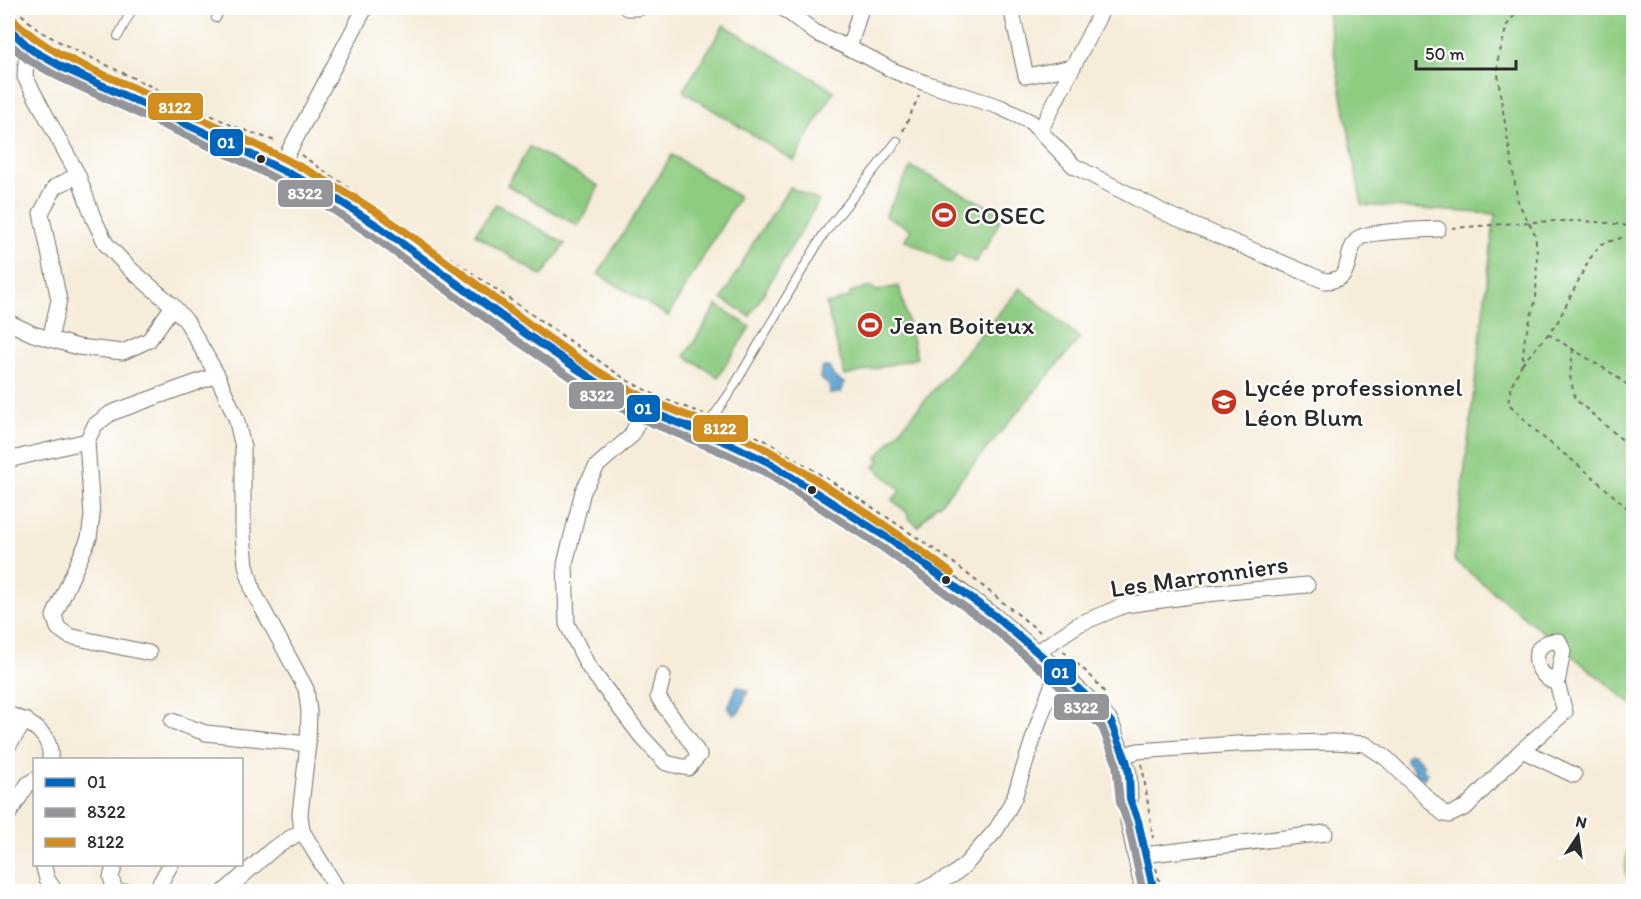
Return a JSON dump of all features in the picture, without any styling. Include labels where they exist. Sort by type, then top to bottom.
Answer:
[{"type":"street","points":[[280,168],[365,8]]},
{"type":"street","points":[[627,8],[639,8]]},
{"type":"street","points":[[783,8],[816,33],[894,71],[1000,107],[1031,122],[1074,166],[1167,214],[1325,281],[1335,281],[1343,276],[1359,237],[1438,229]]},
{"type":"street","points":[[849,49],[861,8]]},
{"type":"street","points":[[1011,8],[1026,76],[1072,66]]},
{"type":"street","points":[[1040,130],[1099,11]]},
{"type":"street","points":[[8,27],[16,37],[33,50],[66,68],[280,168],[332,196],[610,391],[644,409],[748,451],[768,462],[889,539],[994,615],[1058,670],[1111,722],[1130,773],[1128,821],[1145,855],[1154,891]]},
{"type":"street","points":[[33,50],[26,61],[25,77],[78,175],[93,217],[106,244],[129,268],[173,306],[187,322],[217,375],[236,418],[243,447],[243,535],[246,565],[254,591],[306,689],[309,711],[308,744],[300,814],[302,831],[339,891]]},
{"type":"street","points":[[50,339],[59,300],[41,213],[54,187],[78,175]]},
{"type":"street","points":[[8,322],[33,334],[78,347],[123,352],[149,340],[173,306]]},
{"type":"street","points":[[149,653],[69,636],[58,628],[54,616],[89,538],[92,516],[87,441],[95,425],[111,413],[217,375]]},
{"type":"street","points":[[644,409],[631,436],[597,466],[583,491],[565,564],[567,624],[588,666],[641,736],[666,763],[688,768],[699,754],[658,697],[663,676]]},
{"type":"street","points":[[8,460],[87,441]]},
{"type":"street","name":"Les Marronniers","points":[[1037,652],[1079,624],[1125,605],[1206,594],[1307,585]]},
{"type":"street","points":[[919,891],[953,875],[980,850],[1005,815],[1014,798],[1058,670]]},
{"type":"street","points":[[1125,755],[1138,751],[1236,744],[1334,742],[1365,744],[1386,758],[1444,814],[1449,815],[1466,807],[1522,750],[1564,712],[1557,683]]},
{"type":"street","points":[[8,714],[26,720],[44,735],[51,754],[50,758]]},
{"type":"street","points":[[8,747],[26,720]]},
{"type":"street","points":[[172,721],[207,733],[308,744]]},
{"type":"street","points":[[1522,750],[1574,775]]},
{"type":"street","points":[[8,815],[28,784],[33,781]]},
{"type":"street","points":[[224,891],[274,848],[302,831]]},
{"type":"street","points":[[1145,855],[1325,833]]},
{"type":"street","points":[[1143,891],[1145,855]]},
{"type":"street","points":[[44,866],[47,879],[56,891]]},
{"type":"street","points":[[114,866],[111,877],[116,891],[142,891]]},
{"type":"street","points":[[155,891],[170,866]]},
{"type":"street","points":[[953,875],[953,891]]},
{"type":"lane","points":[[118,36],[133,8]]},
{"type":"lane","points":[[216,18],[221,8]]},
{"type":"lane","points":[[705,434],[823,235],[897,141]]},
{"type":"path","points":[[15,8],[38,30],[69,47],[233,126],[284,145]]},
{"type":"path","points":[[1520,8],[1507,25],[1497,63],[1518,202],[1535,234],[1537,252],[1536,299],[1525,337],[1522,364]]},
{"type":"path","points":[[897,141],[925,83]]},
{"type":"path","points":[[296,152],[628,381],[661,398],[706,415]]},
{"type":"path","points":[[1438,229],[1605,221],[1634,226]]},
{"type":"path","points":[[1634,234],[1601,244],[1588,260],[1556,325],[1522,364],[1512,384],[1508,402],[1539,434],[1587,472],[1634,514]]},
{"type":"path","points":[[1548,334],[1613,374],[1634,390]]},
{"type":"path","points":[[1573,349],[1569,376],[1575,399],[1634,450]]},
{"type":"path","points":[[1140,759],[1146,781],[1145,855],[1156,868],[1162,891]]},
{"type":"green space","points":[[1326,8],[1633,8],[1633,705],[1454,560],[1495,214],[1362,205]]},
{"type":"green space","points":[[724,25],[834,91],[794,161],[683,91]]},
{"type":"green space","points":[[530,147],[599,186],[578,226],[507,185]]},
{"type":"green space","points":[[672,155],[739,197],[668,316],[598,274]]},
{"type":"green space","name":"COSEC","points":[[911,167],[1003,214],[976,263],[957,253],[951,264],[905,240],[911,229],[885,216]]},
{"type":"green space","points":[[790,187],[819,201],[750,316],[722,299],[755,240]]},
{"type":"green space","points":[[496,204],[565,244],[542,276],[475,234]]},
{"type":"green space","name":"Jean Boiteux","points":[[899,286],[917,358],[845,376],[826,304],[848,298],[852,291],[871,287],[877,291]]},
{"type":"green space","points":[[1020,288],[1080,338],[939,505],[937,504],[918,526],[907,517],[909,514],[892,500],[901,490],[874,467],[880,460],[877,457]]},
{"type":"green space","points":[[717,305],[750,327],[718,377],[685,356]]},
{"type":"green space","points":[[1633,794],[1634,887],[1625,872]]},
{"type":"water","points":[[829,367],[834,377],[844,383],[841,393],[830,394],[829,385],[820,379],[821,369]]},
{"type":"water","points":[[737,686],[748,691],[740,711],[734,715],[728,708]]},
{"type":"water","points":[[1410,754],[1413,754],[1424,765],[1423,769],[1428,774],[1423,779],[1413,775],[1415,770],[1406,761]]},
{"type":"transit line","name":"8122","points":[[15,21],[42,43],[71,60],[246,140],[352,196],[390,221],[538,330],[614,381],[648,399],[737,435],[772,453],[873,517],[951,573]]},
{"type":"transit line","name":"01","points":[[8,28],[32,50],[62,67],[238,148],[324,191],[378,226],[526,334],[607,389],[646,410],[768,462],[889,539],[994,615],[1058,670],[1111,722],[1126,760],[1130,799],[1138,821],[1154,892]]},
{"type":"transit line","name":"8322","points":[[8,42],[27,59],[57,76],[233,157],[318,200],[601,398],[642,419],[763,471],[883,548],[987,623],[1051,678],[1102,727],[1116,763],[1120,802],[1128,824],[1143,892]]},
{"type":"place","name":"COSEC","points":[[944,215]]},
{"type":"place","name":"Jean Boiteux","points":[[870,325]]},
{"type":"place","name":"Lycée professionnel Léon Blum","points":[[1224,402]]}]
